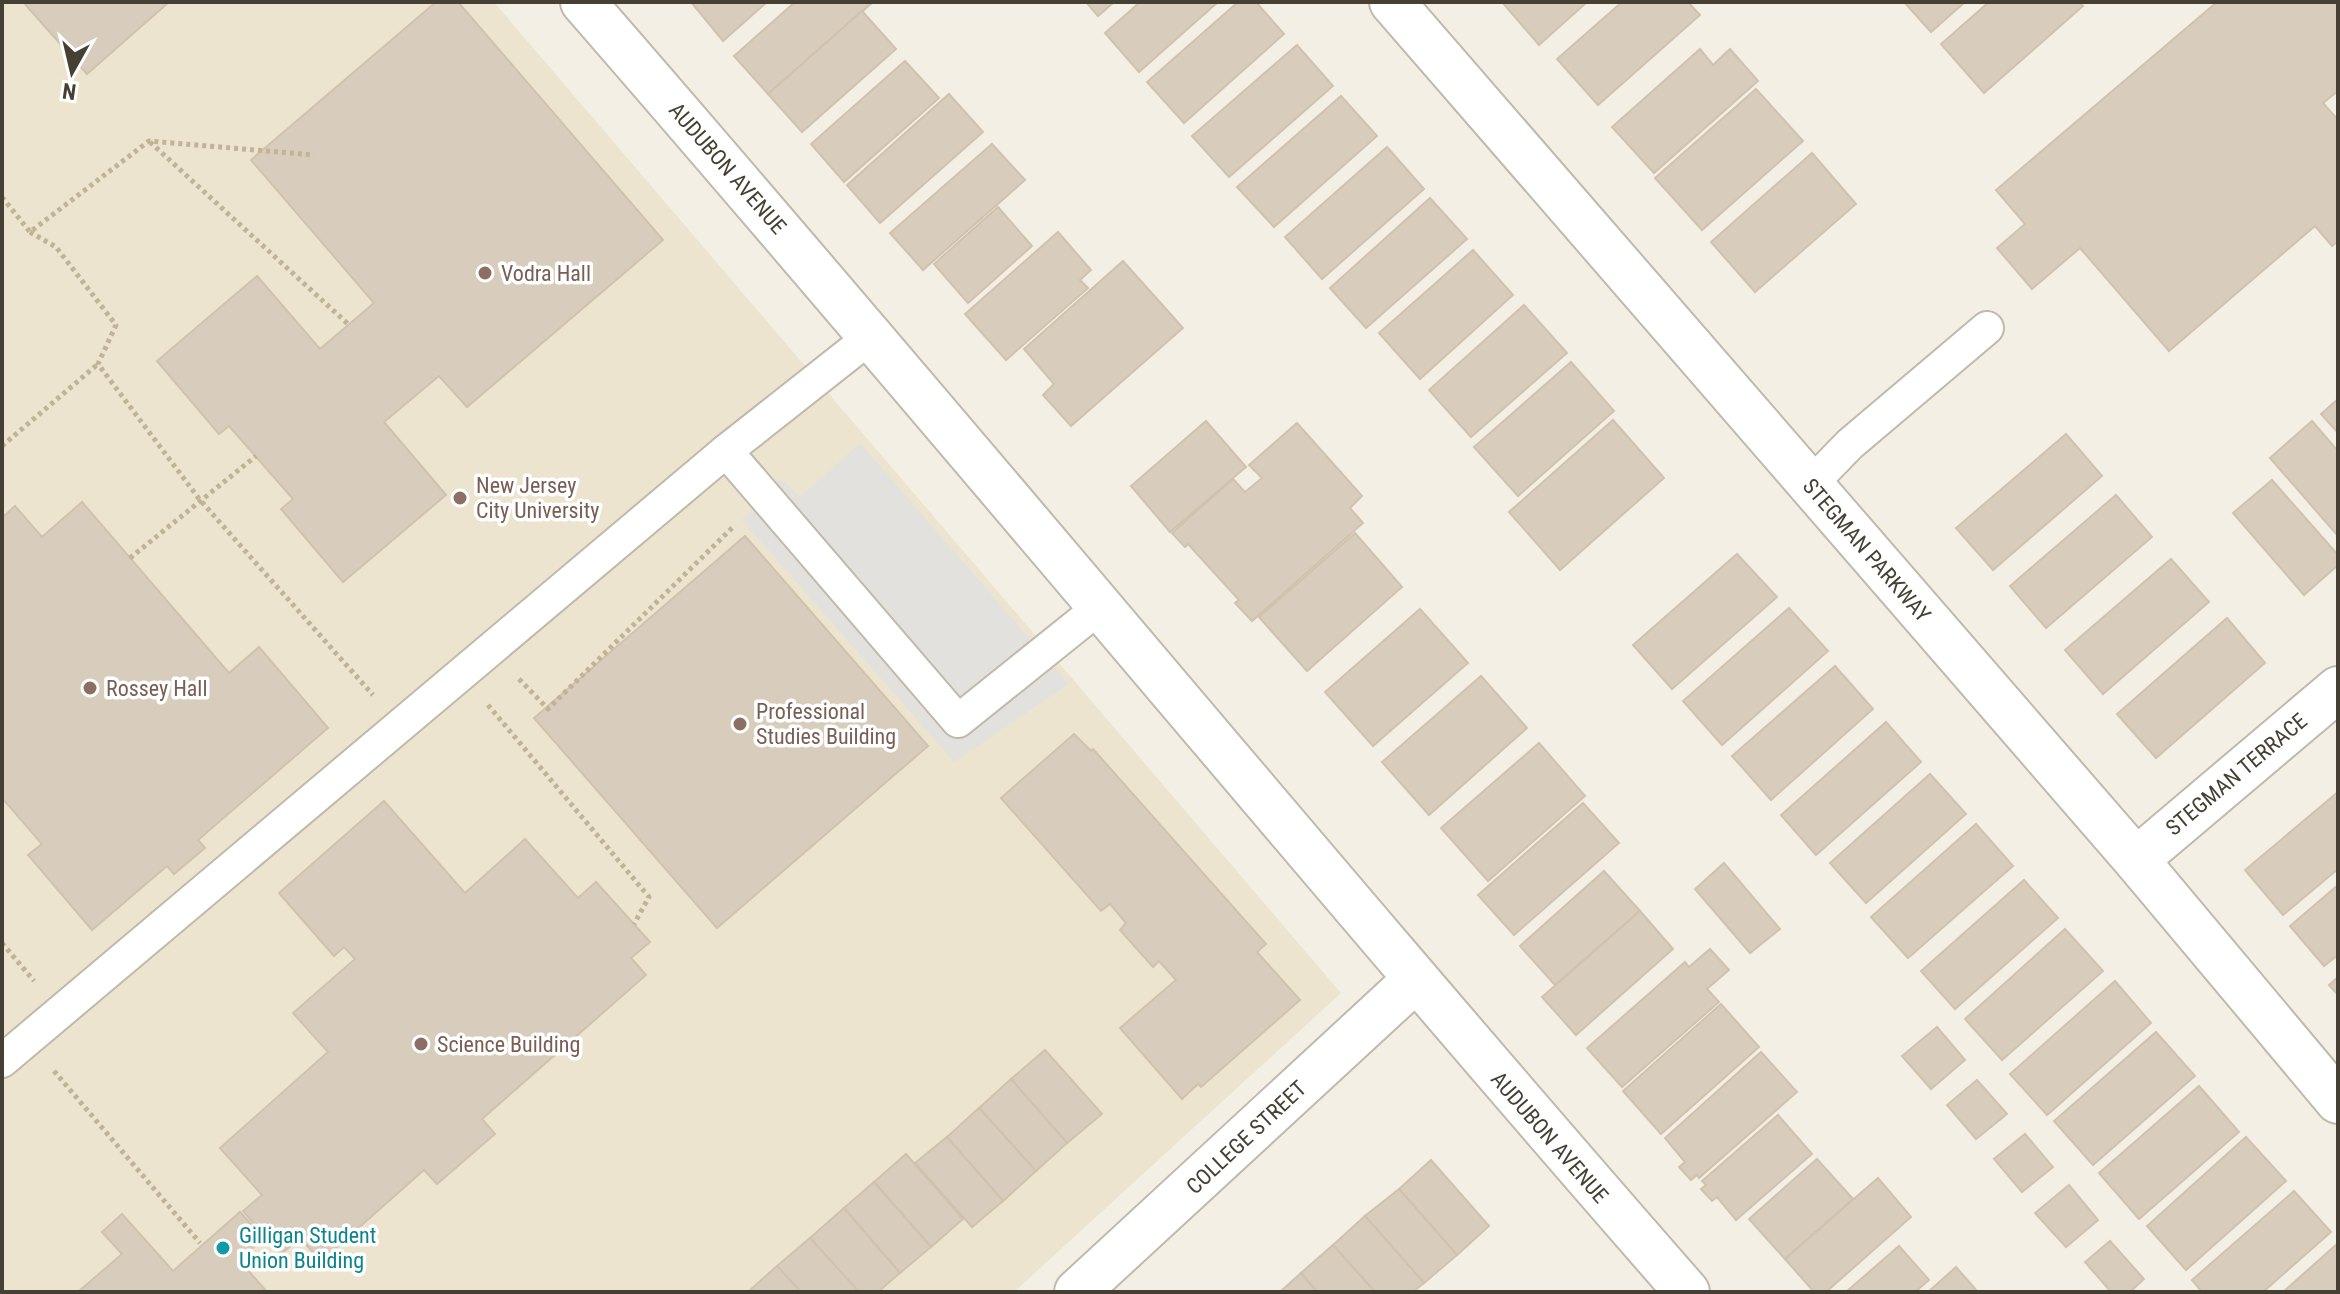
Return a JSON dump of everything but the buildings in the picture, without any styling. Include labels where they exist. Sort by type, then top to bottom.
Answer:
[{"type":"street","name":"AUDUBON AVENUE","points":[[583,2],[873,335],[1414,981],[1687,1292]]},
{"type":"street","name":"STEGMAN PARKWAY","points":[[1392,2],[2136,860],[2338,1101]]},
{"type":"street","name":"STEGMAN TERRACE","points":[[2136,860],[2338,689]]},
{"type":"street","name":"COLLEGE STREET","points":[[1077,1292],[1414,981]]},
{"type":"lane","points":[[1810,485],[1850,444],[1987,328]]},
{"type":"lane","points":[[2,1061],[726,451],[873,335]]},
{"type":"lane","points":[[726,451],[958,721],[1100,607]]},
{"type":"path","points":[[149,141],[348,324]]},
{"type":"path","points":[[30,232],[149,141],[314,155]]},
{"type":"path","points":[[2,197],[30,232],[56,247],[116,325],[98,364],[2,446]]},
{"type":"path","points":[[98,364],[200,500],[400,726]]},
{"type":"path","points":[[130,558],[256,456]]},
{"type":"path","points":[[548,709],[733,527]]},
{"type":"path","points":[[461,674],[649,897],[634,924]]},
{"type":"path","points":[[27,1040],[200,1243]]},
{"type":"shaded area","name":"New Jersey City University","points":[[2,2],[494,2],[1341,993],[1014,1292],[2,1292]]},
{"type":"shaded area","points":[[860,443],[1069,684],[954,762],[742,520],[781,478],[800,497]]},
{"type":"place","name":"Vodra Hall","points":[[485,273]]},
{"type":"place","name":"New Jersey City University","points":[[460,498]]},
{"type":"place","name":"Rossey Hall","points":[[90,688]]},
{"type":"place","name":"Professional Studies Building","points":[[740,724]]},
{"type":"place","name":"Science Building","points":[[421,1044]]},
{"type":"place","name":"Gilligan Student Union Building","points":[[223,1248]]}]
